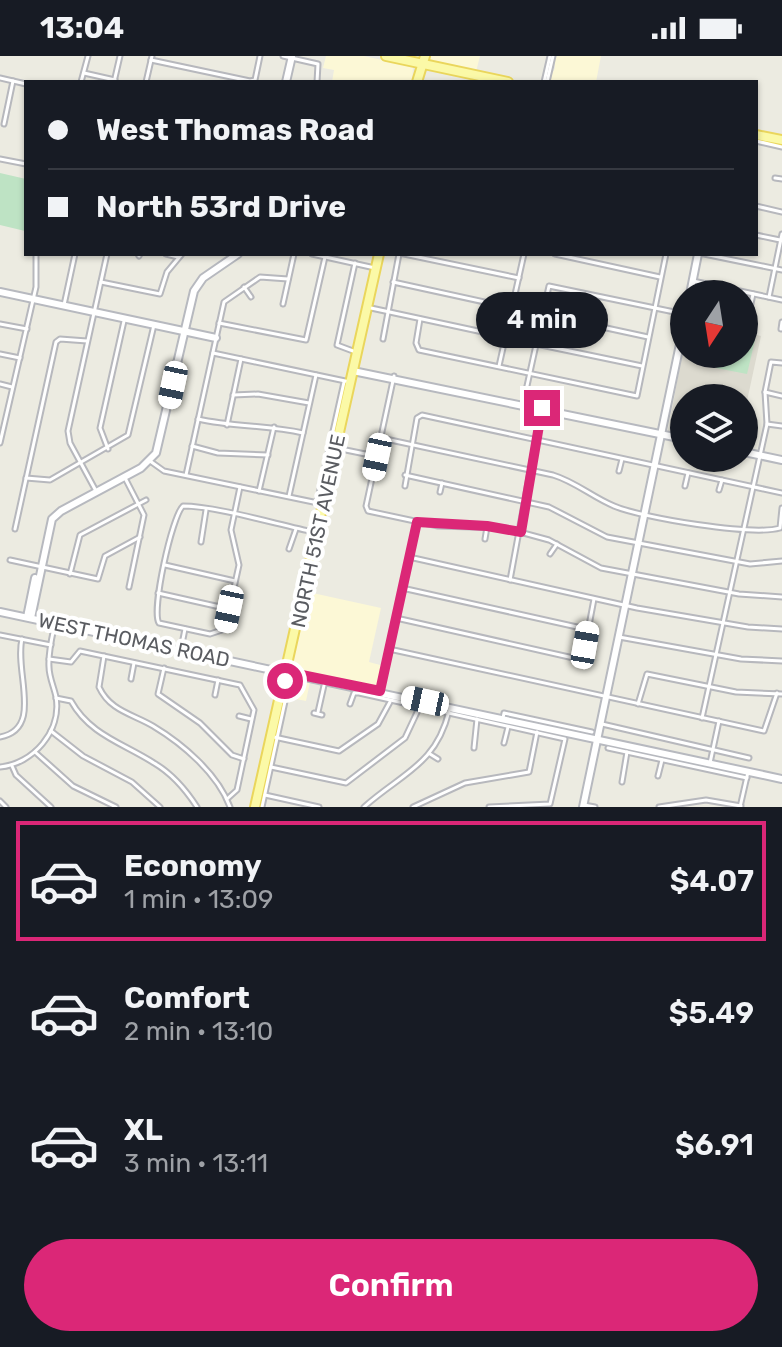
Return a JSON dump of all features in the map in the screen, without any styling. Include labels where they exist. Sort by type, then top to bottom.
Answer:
[{"type":"main road","points":[[386,56],[422,58],[501,80]]},
{"type":"main road","points":[[417,80],[422,58]]},
{"type":"main road","points":[[758,135],[782,140]]},
{"type":"main road","name":"NORTH 51ST AVENUE","points":[[255,807],[274,737],[317,533],[320,504],[336,448],[348,382],[379,256]]},
{"type":"street","points":[[82,80],[88,56]]},
{"type":"street","points":[[114,80],[120,56]]},
{"type":"street","points":[[253,80],[260,56]]},
{"type":"street","points":[[283,56],[320,65],[317,80]]},
{"type":"street","points":[[545,80],[551,56]]},
{"type":"street","points":[[286,80],[292,57]]},
{"type":"street","points":[[146,80],[151,58],[249,80]]},
{"type":"street","points":[[84,73],[110,80]]},
{"type":"street","points":[[0,78],[24,84]]},
{"type":"street","points":[[4,124],[13,81]]},
{"type":"street","points":[[758,141],[782,147]]},
{"type":"street","points":[[0,159],[24,164]]},
{"type":"street","points":[[775,178],[782,179]]},
{"type":"street","points":[[758,206],[782,212]]},
{"type":"street","points":[[769,298],[782,234]]},
{"type":"street","points":[[758,235],[781,241]]},
{"type":"street","points":[[0,443],[33,299],[36,256]]},
{"type":"street","points":[[64,306],[75,256]]},
{"type":"street","points":[[96,491],[68,431],[107,256]]},
{"type":"street","points":[[101,282],[160,294],[167,272],[180,256]]},
{"type":"street","points":[[29,618],[53,513],[150,461],[161,438],[196,286],[235,256]]},
{"type":"street","points":[[283,304],[294,256]]},
{"type":"street","points":[[321,256],[376,268]]},
{"type":"street","points":[[383,339],[386,311],[401,256]]},
{"type":"street","points":[[412,256],[519,278]]},
{"type":"street","points":[[499,366],[524,256]]},
{"type":"street","points":[[565,256],[661,277]]},
{"type":"street","points":[[420,319],[416,347],[637,396],[666,256]]},
{"type":"street","points":[[693,280],[700,256]]},
{"type":"street","points":[[711,256],[782,270]]},
{"type":"street","points":[[219,323],[306,340],[325,257]]},
{"type":"street","points":[[355,263],[337,347],[357,352]]},
{"type":"street","points":[[186,475],[224,302],[261,276],[288,279]]},
{"type":"street","points":[[393,282],[512,308]]},
{"type":"street","points":[[523,404],[549,286],[670,311]]},
{"type":"street","points":[[244,287],[251,297]]},
{"type":"street","points":[[0,292],[216,338]]},
{"type":"street","points":[[758,295],[782,300]]},
{"type":"street","points":[[367,307],[506,337]]},
{"type":"street","points":[[542,314],[649,337]]},
{"type":"street","points":[[108,449],[100,436],[100,425],[124,319]]},
{"type":"street","points":[[781,329],[782,322]]},
{"type":"street","points":[[0,324],[27,329]]},
{"type":"street","points":[[26,478],[47,481],[108,449],[131,431],[154,325]]},
{"type":"street","points":[[15,529],[57,339],[88,341]]},
{"type":"street","points":[[536,344],[644,367]]},
{"type":"street","points":[[213,353],[348,382]]},
{"type":"street","points":[[0,354],[20,358]]},
{"type":"street","points":[[227,425],[241,359]]},
{"type":"street","points":[[702,718],[741,530],[761,456],[767,421],[765,392],[771,362],[782,363]]},
{"type":"street","points":[[595,807],[583,806],[675,368]]},
{"type":"street","points":[[353,371],[394,376],[670,436]]},
{"type":"street","points":[[289,497],[316,375]]},
{"type":"street","points":[[394,376],[366,509],[417,522],[487,526],[521,532],[557,544],[592,565],[632,575],[728,592],[782,597]]},
{"type":"street","name":"NORTH 51ST AVENUE","points":[[320,504],[348,382]]},
{"type":"street","points":[[0,384],[14,387]]},
{"type":"street","points":[[765,392],[782,396]]},
{"type":"street","points":[[233,395],[258,394],[309,403]]},
{"type":"street","points":[[510,580],[542,408]]},
{"type":"street","points":[[405,486],[419,415],[782,493]]},
{"type":"street","points":[[198,419],[303,433]]},
{"type":"street","points":[[761,419],[782,426]]},
{"type":"street","points":[[259,491],[274,427]]},
{"type":"street","points":[[381,438],[575,483],[615,507],[741,530],[780,528],[782,508]]},
{"type":"street","points":[[192,446],[218,453],[268,455]]},
{"type":"street","points":[[336,448],[377,457]]},
{"type":"street","points":[[32,450],[38,451]]},
{"type":"street","points":[[758,455],[782,460]]},
{"type":"street","points":[[619,471],[622,459]]},
{"type":"street","points":[[150,461],[164,471],[320,504]]},
{"type":"street","points":[[685,486],[688,473]]},
{"type":"street","points":[[405,475],[527,501],[566,514],[607,537],[735,561],[760,564],[782,561]]},
{"type":"street","points":[[124,476],[144,515],[129,587]]},
{"type":"street","points":[[719,490],[722,480]]},
{"type":"street","points":[[440,492],[442,483]]},
{"type":"street","points":[[240,487],[234,516],[231,536],[239,565],[220,633],[185,629],[156,620],[158,593],[175,517],[181,508],[206,510],[234,516],[264,522],[296,529],[317,533]]},
{"type":"street","points":[[70,574],[80,535],[146,500]]},
{"type":"street","points":[[201,542],[206,510]]},
{"type":"street","points":[[262,532],[264,522]]},
{"type":"street","points":[[380,691],[417,522]]},
{"type":"street","points":[[449,526],[449,532]]},
{"type":"street","points":[[485,539],[487,526]]},
{"type":"street","points":[[289,549],[296,529]]},
{"type":"street","points":[[10,560],[98,579],[105,556],[140,537]]},
{"type":"street","points":[[550,554],[557,544]]},
{"type":"street","points":[[409,557],[626,606],[722,623],[782,629]]},
{"type":"street","points":[[165,565],[235,581]]},
{"type":"street","points":[[402,588],[588,629]]},
{"type":"street","points":[[158,593],[229,609]]},
{"type":"street","points":[[396,618],[581,658],[594,599]]},
{"type":"street","name":"WEST THOMAS ROAD","points":[[0,612],[380,691],[420,706],[449,709],[477,719],[507,721],[565,739],[550,804],[489,807]]},
{"type":"street","points":[[0,767],[12,766],[35,752],[51,731],[56,698],[49,659],[55,623]]},
{"type":"street","points":[[181,650],[185,629]]},
{"type":"street","points":[[0,635],[51,645]]},
{"type":"street","points":[[619,637],[716,654],[782,661]]},
{"type":"street","points":[[0,737],[15,731],[25,715],[19,666],[22,639]]},
{"type":"street","points":[[389,649],[638,704],[702,718],[764,731],[780,693],[709,687],[645,675],[638,704]]},
{"type":"street","points":[[49,659],[71,662],[80,651],[240,685],[254,707],[237,790],[227,799]]},
{"type":"street","points":[[104,656],[99,687],[106,698],[115,708],[180,745],[227,799],[230,807]]},
{"type":"street","points":[[131,679],[135,662]]},
{"type":"street","points":[[164,668],[158,694],[200,723],[232,755],[244,759]]},
{"type":"street","points":[[215,695],[218,680]]},
{"type":"street","points":[[318,713],[325,680]]},
{"type":"street","name":"WEST THOMAS ROAD","points":[[350,704],[354,693],[391,697],[507,721],[592,732]]},
{"type":"street","name":"NORTH 51ST AVENUE","points":[[262,807],[274,737],[286,697]]},
{"type":"street","points":[[274,737],[339,751],[378,724],[391,697]]},
{"type":"street","points":[[56,698],[71,701],[80,717],[100,734],[158,765],[197,807]]},
{"type":"street","points":[[271,767],[346,783],[405,738],[420,706]]},
{"type":"street","points":[[364,807],[430,754],[449,709]]},
{"type":"street","points":[[239,716],[252,719]]},
{"type":"street","points":[[474,748],[477,719]]},
{"type":"street","points":[[504,743],[507,721]]},
{"type":"street","points":[[710,763],[719,721]]},
{"type":"street","points":[[601,724],[749,758]]},
{"type":"street","points":[[51,731],[90,761],[132,782],[160,807]]},
{"type":"street","points":[[413,807],[465,783],[529,772],[537,732]]},
{"type":"street","name":"WEST THOMAS ROAD","points":[[577,732],[663,757],[782,779]]},
{"type":"street","name":"WEST THOMAS ROAD","points":[[608,748],[710,763],[748,775]]},
{"type":"street","points":[[35,752],[73,786],[116,807]]},
{"type":"street","points":[[622,782],[627,752]]},
{"type":"street","points":[[430,754],[438,759]]},
{"type":"street","points":[[658,776],[663,757]]},
{"type":"street","points":[[12,766],[16,775],[51,807]]},
{"type":"street","points":[[659,807],[706,800],[740,806],[748,775]]},
{"type":"street","points":[[265,795],[319,807]]},
{"type":"street","points":[[0,801],[6,807]]},
{"type":"shaded area","points":[[326,56],[364,56],[413,67],[412,80],[332,80],[334,70],[323,68]]},
{"type":"shaded area","points":[[427,56],[480,56],[476,72],[427,61]]},
{"type":"shaded area","points":[[554,56],[601,56],[596,80],[549,80],[555,68]]},
{"type":"shaded area","points":[[680,368],[754,368],[751,384],[677,384]]},
{"type":"shaded area","points":[[308,592],[381,608],[369,662],[384,666],[378,687],[292,668]]},
{"type":"shaded area","points":[[290,678],[310,682],[306,701],[285,697]]},
{"type":"green space","points":[[0,173],[24,179],[24,231],[0,225]]},
{"type":"green space","points":[[716,368],[748,368],[747,374]]},
{"type":"route","points":[[285,681],[287,672],[380,691],[417,522],[438,526],[487,526],[521,532],[542,408]]}]
